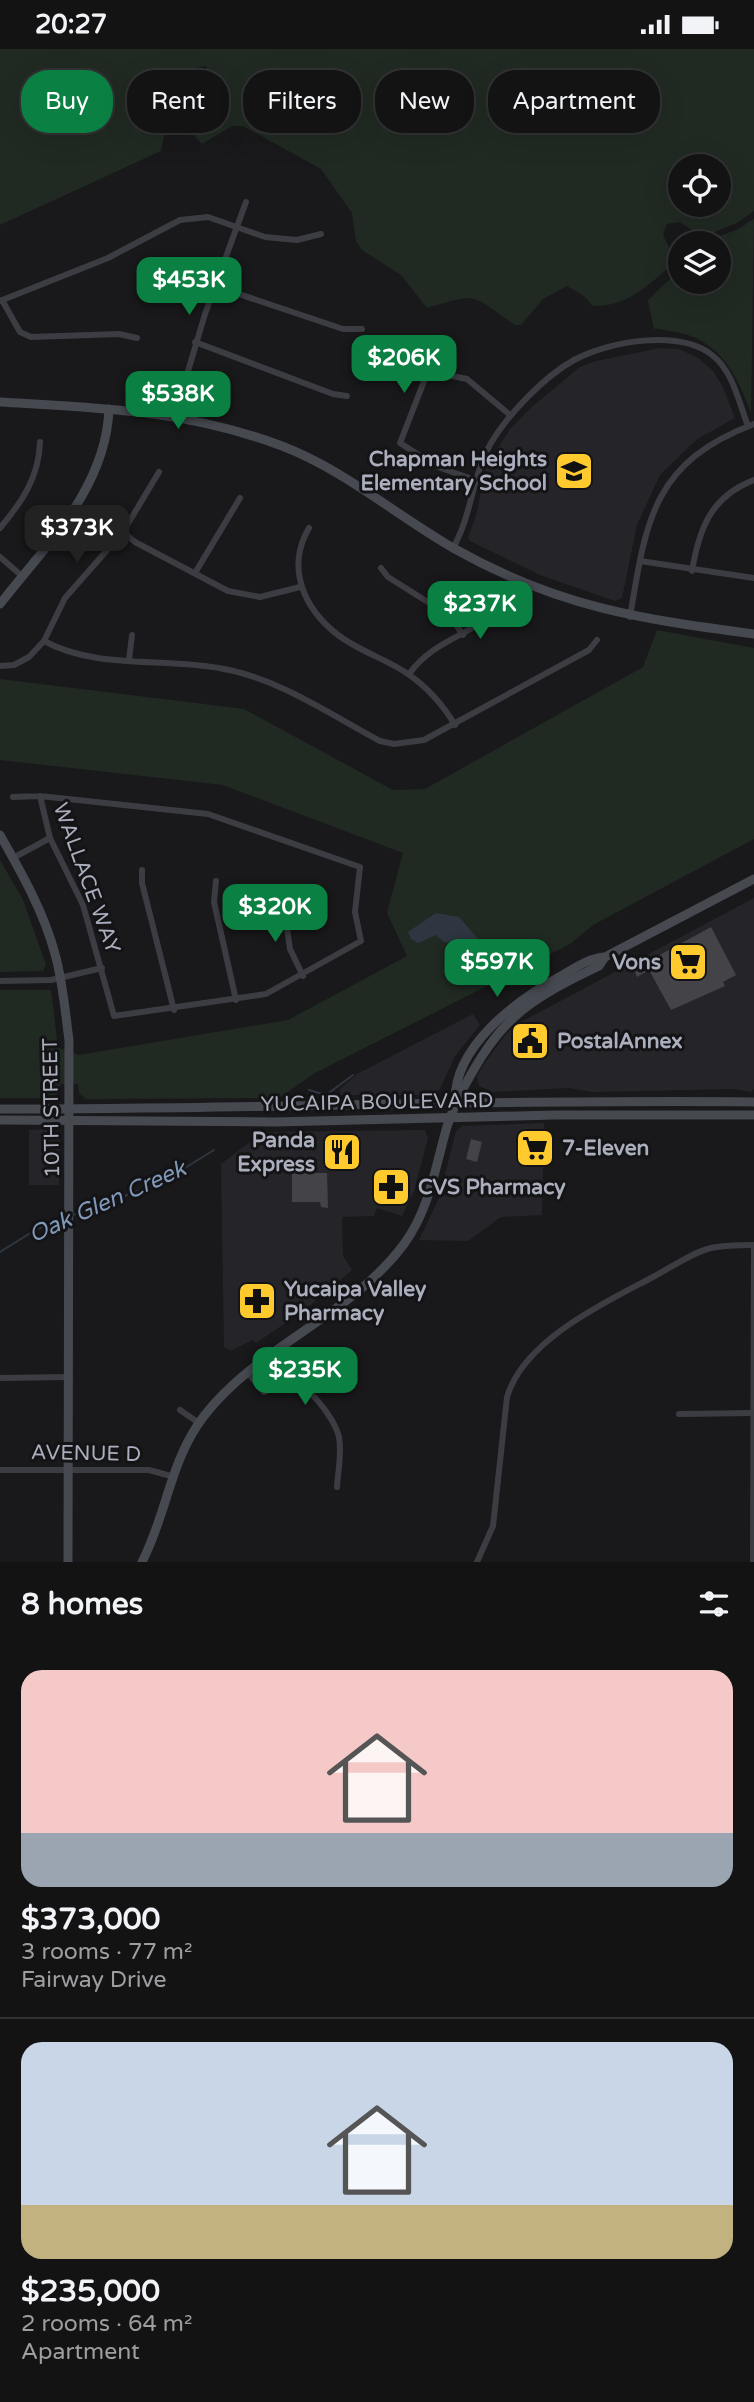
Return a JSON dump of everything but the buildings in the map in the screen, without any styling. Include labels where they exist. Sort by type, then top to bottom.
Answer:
[{"type":"main road","points":[[0,402],[175,415],[249,434],[319,463],[453,548],[517,581],[581,604],[630,617],[754,634]]},
{"type":"main road","points":[[0,604],[85,492],[105,439],[109,409]]},
{"type":"main road","name":"10TH STREET","points":[[0,835],[50,937],[60,978],[69,1040],[68,1562]]},
{"type":"main road","points":[[142,1562],[172,1476],[199,1423],[223,1395],[248,1373],[370,1280],[405,1243],[428,1197],[455,1103],[479,1058],[520,1010],[599,966],[605,957],[754,879]]},
{"type":"main road","name":"YUCAIPA BOULEVARD","points":[[0,1109],[754,1102]]},
{"type":"main road","name":"YUCAIPA BOULEVARD","points":[[0,1120],[275,1122],[450,1117],[754,1115]]},
{"type":"street","points":[[175,415],[195,342],[246,202]]},
{"type":"street","points":[[137,338],[119,334],[31,337],[20,332],[1,300],[108,258],[180,220],[208,217],[265,237],[297,240],[321,234]]},
{"type":"street","points":[[215,286],[343,329],[362,329]]},
{"type":"street","points":[[453,548],[465,525],[475,480],[491,443],[510,415],[574,360],[606,349],[666,338],[688,342],[714,356],[730,378],[751,425],[705,447],[668,482],[649,523],[630,617]]},
{"type":"street","points":[[195,342],[333,394],[347,395]]},
{"type":"street","points":[[475,480],[438,467],[400,443],[428,371],[467,380],[510,415]]},
{"type":"street","points":[[0,528],[29,489],[40,457],[40,442]]},
{"type":"street","points":[[0,666],[29,657],[44,642],[65,598],[123,532],[159,472]]},
{"type":"street","points":[[692,571],[698,535],[707,516],[729,492],[754,480]]},
{"type":"street","points":[[195,573],[240,498]]},
{"type":"street","points":[[309,528],[300,544],[297,568],[300,587],[315,613],[338,635],[409,674],[442,704],[455,725]]},
{"type":"street","points":[[123,532],[135,542],[243,594],[276,594],[300,587]]},
{"type":"street","points":[[0,558],[22,576]]},
{"type":"street","points":[[640,561],[692,571],[754,578]]},
{"type":"street","points":[[381,568],[388,577],[450,616],[463,635]]},
{"type":"street","points":[[409,674],[431,650],[463,635],[498,611],[517,581]]},
{"type":"street","points":[[129,660],[132,635]]},
{"type":"street","points":[[44,642],[74,654],[222,668],[250,675],[380,741],[394,744],[424,740],[455,725],[589,650],[597,640]]},
{"type":"street","name":"WALLACE WAY","points":[[13,797],[40,796],[208,814],[360,867],[355,912],[361,941],[303,976],[266,994],[174,1010],[114,1016],[83,905],[50,838],[40,796]]},
{"type":"street","points":[[13,858],[50,838]]},
{"type":"street","points":[[142,870],[142,883],[174,1010]]},
{"type":"street","points":[[216,881],[214,902],[236,1000]]},
{"type":"street","points":[[283,901],[290,949],[303,976]]},
{"type":"street","points":[[0,981],[60,978],[102,968]]},
{"type":"street","points":[[477,1562],[493,1526],[507,1397],[510,1387],[533,1356],[579,1317],[694,1254],[728,1245],[754,1245],[753,1562]]},
{"type":"street","points":[[248,1373],[264,1392],[286,1382],[298,1385],[316,1398],[339,1436],[337,1487]]},
{"type":"street","points":[[0,1378],[69,1377]]},
{"type":"street","points":[[180,1410],[199,1423]]},
{"type":"street","points":[[679,1413],[754,1413]]},
{"type":"street","name":"AVENUE D","points":[[0,1470],[149,1470],[172,1476]]},
{"type":"shaded area","points":[[0,49],[754,49],[754,211],[737,223],[717,231],[693,231],[680,222],[667,224],[663,235],[668,245],[668,268],[638,292],[617,302],[593,306],[584,296],[567,286],[543,299],[521,325],[515,325],[474,299],[466,298],[427,308],[401,275],[362,250],[356,241],[352,213],[321,169],[256,133],[361,133],[361,70],[243,70],[243,126],[229,128],[229,70],[207,70],[206,66],[195,70],[127,70],[127,133],[164,133],[161,151],[0,225]]},
{"type":"shaded area","points":[[192,133],[220,133],[202,144]]},
{"type":"shaded area","points":[[754,219],[751,413],[739,384],[723,359],[701,341],[687,335],[654,329],[648,301],[668,281],[668,294],[731,294],[731,232]]},
{"type":"shaded area","name":"Chapman Heights Elementary School","points":[[660,348],[679,349],[698,358],[713,371],[723,387],[735,418],[696,440],[660,475],[637,525],[622,598],[615,601],[540,575],[470,541],[468,538],[477,512],[486,467],[510,429],[580,367],[596,361]]},
{"type":"shaded area","points":[[657,630],[754,648],[754,839],[593,925],[570,944],[315,1073],[279,1098],[86,1099],[79,1093],[78,1084],[60,1084],[59,1093],[51,1098],[0,1098],[0,990],[51,990],[58,1048],[79,1055],[288,1020],[407,956],[387,913],[403,853],[223,785],[0,760],[0,679],[244,709],[393,790],[425,789],[643,667]]},
{"type":"shaded area","points":[[0,860],[23,900],[46,965],[43,971],[0,972]]},
{"type":"shaded area","points":[[754,898],[754,1089],[751,1092],[734,1089],[593,1092],[569,1088],[492,1092],[479,1086],[477,1076],[482,1067],[506,1034],[521,1022]]},
{"type":"shaded area","points":[[436,913],[459,917],[478,939],[479,945],[473,948],[453,940],[445,943],[436,935],[418,943],[411,939],[408,932]]},
{"type":"shaded area","points":[[473,1014],[480,1025],[455,1056],[440,1089],[430,1095],[340,1095],[340,1089],[357,1074]]},
{"type":"shaded area","points":[[544,1123],[542,1215],[501,1217],[468,1241],[419,1240],[439,1198],[456,1131],[462,1126]]},
{"type":"shaded area","points":[[47,1129],[57,1132],[60,1137],[59,1185],[29,1185],[29,1130]]},
{"type":"shaded area","points":[[425,1130],[428,1138],[414,1191],[402,1216],[377,1208],[374,1216],[342,1217],[343,1256],[352,1270],[302,1312],[256,1343],[252,1340],[231,1351],[224,1347],[221,1164],[263,1132]]},
{"type":"waterway","name":"Oak Glen Creek","points":[[309,1090],[326,1095],[353,1075]]},
{"type":"waterway","name":"Oak Glen Creek","points":[[73,1215],[162,1182],[214,1150]]},
{"type":"waterway","name":"Oak Glen Creek","points":[[0,1252],[37,1229],[64,1219]]},
{"type":"place","name":"Chapman Heights Elementary School","points":[[574,471]]},
{"type":"place","name":"Vons","points":[[688,962]]},
{"type":"place","name":"PostalAnnex","points":[[530,1041]]},
{"type":"place","name":"7-Eleven","points":[[535,1148]]},
{"type":"place","name":"Panda Express","points":[[342,1152]]},
{"type":"place","name":"CVS Pharmacy","points":[[391,1187]]},
{"type":"place","name":"Yucaipa Valley Pharmacy","points":[[257,1301]]}]
